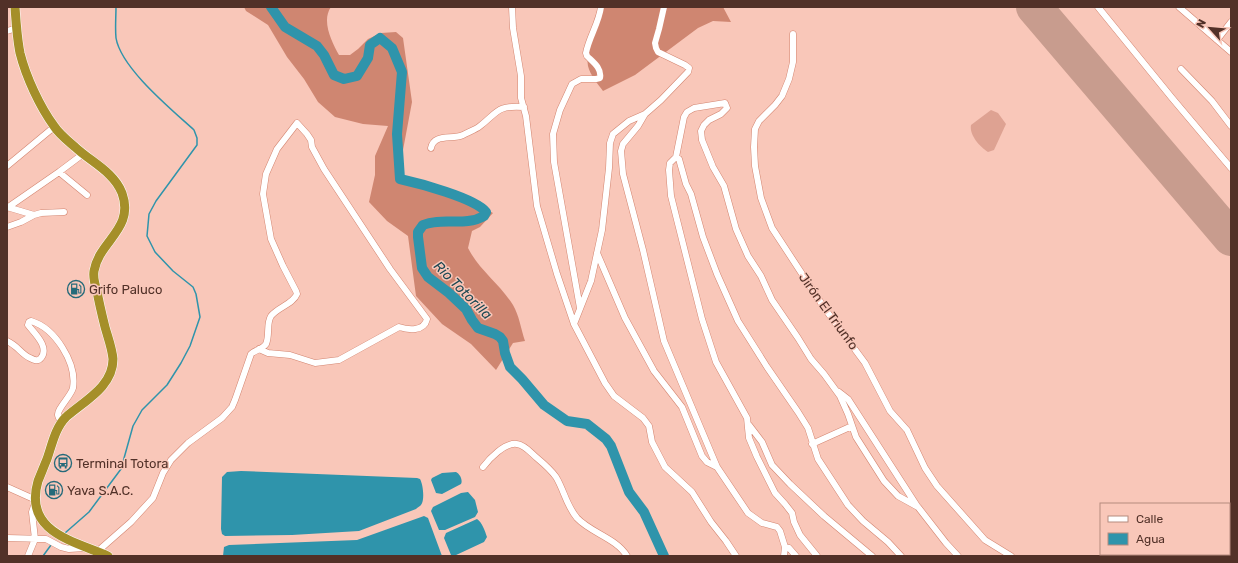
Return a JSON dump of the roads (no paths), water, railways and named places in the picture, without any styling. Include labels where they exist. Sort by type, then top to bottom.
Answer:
[{"type":"highway","points":[[15,7],[20,54],[33,90],[54,127],[83,154],[108,173],[116,182],[122,193],[124,202],[125,212],[123,220],[114,237],[98,257],[93,273],[105,328],[112,349],[113,360],[110,372],[105,384],[93,396],[65,418],[62,423],[55,436],[38,482],[36,500],[38,512],[44,524],[54,532],[75,543],[108,556]]},
{"type":"street","points":[[512,7],[513,28],[521,76],[521,98],[524,107],[537,206],[557,274],[574,324],[605,383],[614,396],[643,418],[649,426],[652,442],[665,467],[692,492],[710,522],[736,556]]},
{"type":"street","points":[[580,310],[554,162],[553,134],[560,110],[572,84],[581,79],[600,78],[601,74],[599,68],[587,56],[586,53],[590,38],[600,16],[601,7]]},
{"type":"street","points":[[574,324],[591,281],[602,230],[609,168],[610,142],[613,134],[629,121],[645,114],[688,72],[689,68],[658,52],[656,48],[655,43],[660,29],[664,7]]},
{"type":"street","points":[[1098,7],[1231,168]]},
{"type":"street","points":[[1179,7],[1231,52]]},
{"type":"street","points":[[1217,40],[1231,22]]},
{"type":"street","points":[[7,31],[17,28]]},
{"type":"street","name":"Jirón El Triunfo","points":[[793,34],[793,62],[782,96],[759,120],[755,129],[755,166],[761,198],[772,228],[825,309],[860,356],[890,411],[907,430],[925,468],[937,486],[985,540],[1011,556]]},
{"type":"street","points":[[1181,69],[1212,101],[1231,126]]},
{"type":"street","points":[[872,556],[824,516],[772,465],[762,442],[748,423],[716,362],[702,319],[671,196],[670,164],[676,157],[684,117],[687,112],[694,108],[725,103],[727,108],[704,125],[702,140],[724,186],[736,229],[748,256],[761,276],[772,300],[811,359],[840,396],[856,437],[884,482],[898,496],[918,507]]},
{"type":"street","points":[[431,148],[434,141],[438,139],[461,136],[479,126],[493,113],[512,106],[524,107]]},
{"type":"street","points":[[645,114],[638,126],[623,144],[621,151],[623,174],[643,250],[664,341],[717,467],[748,513],[762,523],[777,527],[780,531],[785,547],[784,556]]},
{"type":"street","points":[[7,538],[46,539],[61,547],[69,549],[94,550],[131,522],[153,498],[163,473],[171,460],[188,443],[222,418],[232,407],[236,400],[252,352],[263,347],[267,342],[270,319],[277,310],[295,298],[297,294],[274,249],[263,194],[266,174],[277,149],[298,123],[311,140],[312,147],[324,169],[427,322],[415,330],[404,330],[399,327],[339,360],[315,363],[290,355],[268,353],[259,349]]},
{"type":"street","points":[[7,166],[54,127]]},
{"type":"street","points":[[7,208],[83,154]]},
{"type":"street","points":[[676,157],[679,159],[683,176],[695,206],[703,237],[717,274],[738,321],[808,428],[818,459],[848,505],[901,556]]},
{"type":"street","points":[[59,172],[87,195]]},
{"type":"street","points":[[7,208],[34,215]]},
{"type":"street","points":[[7,226],[21,222],[41,213],[64,212]]},
{"type":"street","points":[[597,253],[625,318],[654,371],[682,407],[702,456],[707,462],[717,467]]},
{"type":"street","points":[[7,341],[15,345],[28,357],[39,360],[42,357],[44,350],[42,343],[28,325],[31,321],[36,322],[59,343],[66,354],[73,379],[72,389],[58,412],[58,416],[62,423]]},
{"type":"street","points":[[835,390],[848,399],[918,507],[958,556]]},
{"type":"street","points":[[748,423],[749,438],[775,494],[792,513],[800,535],[817,556]]},
{"type":"street","points":[[812,444],[852,426]]},
{"type":"street","points":[[483,467],[488,460],[509,445],[517,444],[525,447],[556,477],[568,504],[577,518],[620,547],[627,556]]},
{"type":"street","points":[[7,486],[36,500],[32,512],[35,539],[28,556]]},
{"type":"street","points":[[785,547],[789,548],[796,556]]},
{"type":"water","points":[[241,471],[417,478],[420,479],[422,484],[423,500],[421,505],[416,509],[359,531],[292,535],[225,536],[222,534],[221,529],[222,477],[227,472]]},
{"type":"water","points":[[456,472],[461,477],[461,484],[442,494],[436,493],[431,480],[432,478],[442,473]]},
{"type":"water","points":[[468,492],[475,500],[478,512],[475,517],[445,530],[439,530],[431,511],[433,507],[461,493]]},
{"type":"water","points":[[424,516],[428,518],[442,556],[223,556],[224,547],[229,545],[357,540]]},
{"type":"water","points":[[477,519],[482,524],[487,537],[484,542],[454,556],[451,555],[444,538],[446,533]]},
{"type":"waterway","points":[[65,533],[89,512],[121,469],[133,426],[142,410],[167,385],[181,363],[190,346],[200,317],[196,294],[193,287],[173,271],[155,252],[147,236],[149,214],[156,201],[197,145],[197,138],[194,130],[148,87],[127,62],[120,50],[116,38],[116,7]]},
{"type":"waterway","name":"Rio Totorilla","points":[[271,7],[285,27],[317,46],[324,55],[334,75],[344,79],[357,76],[368,58],[370,45],[380,38],[392,48],[402,72],[397,134],[400,179],[459,196],[480,207],[486,212],[484,216],[469,221],[438,222],[423,225],[418,232],[422,268],[428,277],[449,293],[466,309],[478,328],[500,337],[503,341],[510,367],[544,405],[567,421],[587,424],[606,439],[611,446],[629,492],[644,512],[664,556]]},
{"type":"waterway","points":[[43,556],[51,545]]},
{"type":"place","name":"Grifo Paluco","points":[[76,289]]},
{"type":"place","name":"Terminal Totora","points":[[63,463]]},
{"type":"place","name":"Yava S.A.C.","points":[[54,490]]}]
